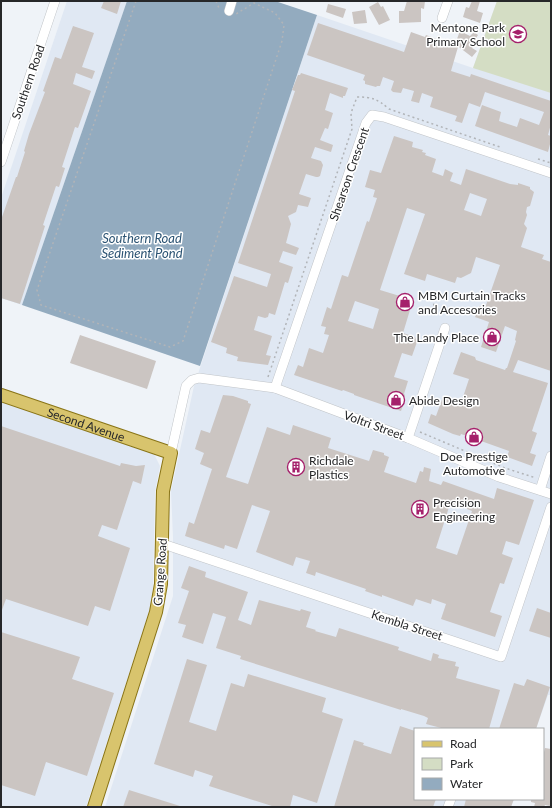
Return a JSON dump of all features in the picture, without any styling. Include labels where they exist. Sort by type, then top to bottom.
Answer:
[{"type":"main road","name":"Second Avenue","points":[[1,395],[171,453]]},
{"type":"main road","name":"Grange Road","points":[[94,807],[156,612],[161,584],[163,491],[171,453]]},
{"type":"street","name":"Southern Road","points":[[1,162],[55,1]]},
{"type":"street","points":[[229,11],[232,1]]},
{"type":"street","points":[[442,18],[448,1]]},
{"type":"street","name":"Shearson Crescent","points":[[275,388],[366,123],[372,115],[384,117],[551,173]]},
{"type":"street","points":[[408,438],[445,328]]},
{"type":"street","name":"Voltri Street","points":[[192,380],[199,378],[275,388],[408,438],[499,477],[551,494]]},
{"type":"street","name":"Grange Road","points":[[171,453],[186,386],[192,380]]},
{"type":"street","points":[[540,490],[551,456]]},
{"type":"street","name":"Kembla Street","points":[[163,544],[501,657],[551,507]]},
{"type":"path","points":[[136,1],[37,290],[41,305],[170,347],[183,341],[282,41],[284,25],[275,13],[254,4],[237,14],[219,8],[216,1]]},
{"type":"path","points":[[268,377],[352,129],[351,113],[357,97],[371,97],[379,100],[388,109],[506,148]]},
{"type":"path","points":[[534,158],[551,164]]},
{"type":"path","points":[[433,294],[432,298],[434,309]]},
{"type":"path","points":[[420,432],[506,468],[534,477]]},
{"type":"shaded area","points":[[67,1],[127,1],[22,305],[1,298],[1,198]]},
{"type":"shaded area","points":[[497,1],[551,1],[551,695],[548,695],[536,728],[414,728],[414,800],[514,800],[511,807],[105,807],[173,596],[171,491],[194,386],[317,15],[473,68]]},
{"type":"shaded area","points":[[1,401],[148,451],[154,454],[160,466],[155,492],[153,585],[151,605],[86,807],[1,807]]},
{"type":"green space","name":"Mentone Park Primary School","points":[[497,1],[551,1],[551,93],[473,68]]},
{"type":"water","name":"Southern Road Sediment Pond","points":[[127,1],[275,1],[317,15],[200,366],[22,305]]},
{"type":"building","points":[[104,1],[121,1],[117,14],[101,8]]},
{"type":"building","points":[[407,1],[425,1],[424,9],[421,8],[421,22],[399,23],[399,11],[404,11]]},
{"type":"building","points":[[472,1],[480,1],[477,11],[483,13],[480,23],[463,17],[466,7],[469,8]]},
{"type":"building","points":[[378,2],[381,7],[383,6],[390,20],[379,25],[369,7]]},
{"type":"building","points":[[328,4],[346,9],[343,18],[326,12]]},
{"type":"building","points":[[365,10],[367,23],[354,24],[352,12]]},
{"type":"building","points":[[318,23],[404,52],[411,32],[425,37],[426,35],[458,47],[451,71],[470,77],[471,74],[551,101],[551,124],[548,135],[551,136],[551,140],[548,152],[475,126],[482,105],[501,112],[499,121],[517,127],[520,118],[539,125],[544,112],[485,92],[480,107],[469,103],[462,123],[455,121],[457,116],[430,107],[433,97],[422,93],[419,103],[411,101],[414,91],[403,88],[401,93],[393,92],[391,90],[394,81],[383,77],[380,86],[376,87],[365,84],[365,81],[363,80],[365,75],[307,55]]},
{"type":"building","points":[[73,26],[94,33],[82,67],[95,71],[92,79],[76,73],[73,84],[91,91],[78,128],[75,127],[62,167],[65,168],[59,187],[56,186],[43,225],[45,226],[20,304],[1,298],[1,216],[2,217],[17,177],[29,134],[45,92],[43,91],[55,57],[61,59]]},
{"type":"building","points":[[460,31],[470,36],[474,32],[478,35],[475,40],[477,42],[472,48],[477,51],[472,57],[455,44]]},
{"type":"building","points":[[301,73],[348,88],[343,98],[330,93],[325,110],[333,113],[328,129],[325,128],[320,140],[333,145],[331,152],[315,147],[311,158],[321,161],[323,165],[320,176],[316,177],[306,174],[299,194],[311,198],[308,207],[298,205],[296,212],[288,216],[291,224],[286,243],[299,248],[296,255],[283,251],[279,262],[293,267],[288,283],[285,282],[275,315],[269,313],[268,317],[265,318],[258,316],[254,330],[272,336],[266,355],[271,356],[268,365],[237,361],[238,357],[226,353],[227,348],[211,342],[234,276],[267,287],[271,274],[238,263],[295,91],[292,90],[298,75]]},
{"type":"building","points":[[394,136],[413,142],[412,147],[423,150],[422,152],[426,153],[425,155],[436,159],[432,172],[443,176],[445,169],[453,173],[450,181],[461,185],[466,169],[510,184],[518,185],[518,183],[530,187],[530,189],[534,192],[530,206],[527,207],[527,215],[524,224],[527,228],[521,247],[544,255],[542,259],[551,262],[551,371],[518,360],[513,372],[548,383],[532,431],[537,433],[530,453],[536,455],[532,466],[507,457],[509,451],[481,441],[479,444],[472,441],[473,439],[467,436],[453,434],[428,423],[431,414],[436,416],[443,397],[461,403],[469,379],[453,374],[461,352],[475,357],[476,360],[505,370],[516,341],[517,331],[505,326],[496,352],[481,347],[489,322],[475,317],[479,306],[485,308],[500,265],[476,257],[471,273],[461,278],[457,277],[455,283],[427,274],[425,281],[404,274],[425,214],[407,208],[380,290],[413,300],[403,333],[415,337],[417,342],[412,356],[402,353],[394,377],[408,381],[401,411],[343,390],[342,391],[294,375],[298,365],[303,367],[309,348],[323,353],[329,335],[324,334],[326,327],[321,326],[327,307],[331,309],[342,275],[348,277],[367,221],[369,222],[377,198],[373,197],[375,190],[365,187],[370,170],[381,173]],"holes":[[[470,193],[487,199],[481,216],[464,210]],[[355,301],[379,309],[373,329],[348,321]]]},
{"type":"building","points":[[80,335],[156,361],[147,389],[70,363]]},
{"type":"building","points":[[223,395],[233,396],[248,401],[248,403],[251,404],[226,477],[248,484],[267,427],[290,435],[293,425],[331,438],[328,448],[369,461],[373,450],[384,453],[384,455],[389,457],[384,472],[416,483],[420,471],[423,472],[424,467],[431,469],[429,481],[441,485],[443,481],[494,499],[497,488],[534,500],[519,545],[506,541],[502,554],[513,558],[504,584],[500,583],[490,612],[502,616],[495,637],[441,619],[446,604],[432,599],[431,604],[416,599],[413,606],[382,595],[382,597],[365,591],[366,589],[316,572],[315,576],[306,573],[310,561],[296,557],[293,566],[256,552],[270,511],[252,505],[237,549],[225,545],[224,549],[185,536],[189,522],[194,524],[212,469],[200,464],[204,453],[195,449],[201,430],[210,433]],"holes":[[[463,501],[467,509],[472,511],[457,555],[436,548],[450,504],[455,505]]]},
{"type":"building","points":[[1,426],[120,466],[121,463],[136,466],[145,465],[141,484],[133,481],[117,530],[102,525],[98,536],[130,548],[110,611],[95,606],[88,626],[6,599],[1,610]]},
{"type":"building","points":[[189,566],[206,572],[205,577],[248,592],[238,620],[251,625],[259,600],[300,611],[301,609],[311,612],[306,627],[316,630],[315,631],[336,637],[339,628],[399,647],[398,650],[431,661],[433,653],[439,655],[438,658],[456,662],[455,666],[459,667],[456,678],[500,690],[489,728],[441,728],[426,724],[428,718],[424,716],[240,659],[241,656],[216,648],[226,617],[213,613],[203,644],[182,637],[186,625],[178,623],[189,591],[181,588]]},
{"type":"building","points":[[537,608],[551,613],[551,638],[529,631]]},
{"type":"building","points":[[1,632],[80,657],[72,679],[114,693],[87,776],[46,762],[35,796],[1,785]]},
{"type":"building","points":[[187,659],[207,665],[189,722],[216,731],[231,683],[244,687],[248,674],[326,698],[322,712],[343,719],[317,803],[293,795],[290,807],[275,807],[209,786],[213,776],[195,770],[193,777],[154,764]]},
{"type":"building","points":[[527,679],[550,687],[536,728],[499,728],[514,683],[524,686]]},
{"type":"building","points":[[400,726],[414,731],[414,800],[436,800],[433,807],[334,807],[354,740],[364,743],[363,745],[391,754]]},
{"type":"building","points":[[545,748],[551,749],[550,806],[545,805],[544,807],[534,807],[535,803],[531,802],[531,800],[544,800]]},
{"type":"building","points":[[129,790],[180,806],[180,807],[123,807]]},
{"type":"building","points":[[466,800],[514,800],[511,807],[464,807]]},
{"type":"place","name":"Mentone Park Primary School","points":[[518,34]]},
{"type":"place","name":"MBM Curtain Tracks and Accesories","points":[[405,302]]},
{"type":"place","name":"The Landy Place","points":[[492,337]]},
{"type":"place","name":"Abide Design","points":[[396,400]]},
{"type":"place","name":"Doe Prestige Automotive","points":[[474,437]]},
{"type":"place","name":"Richdale Plastics","points":[[296,467]]},
{"type":"place","name":"Precision Engineering","points":[[420,509]]}]
